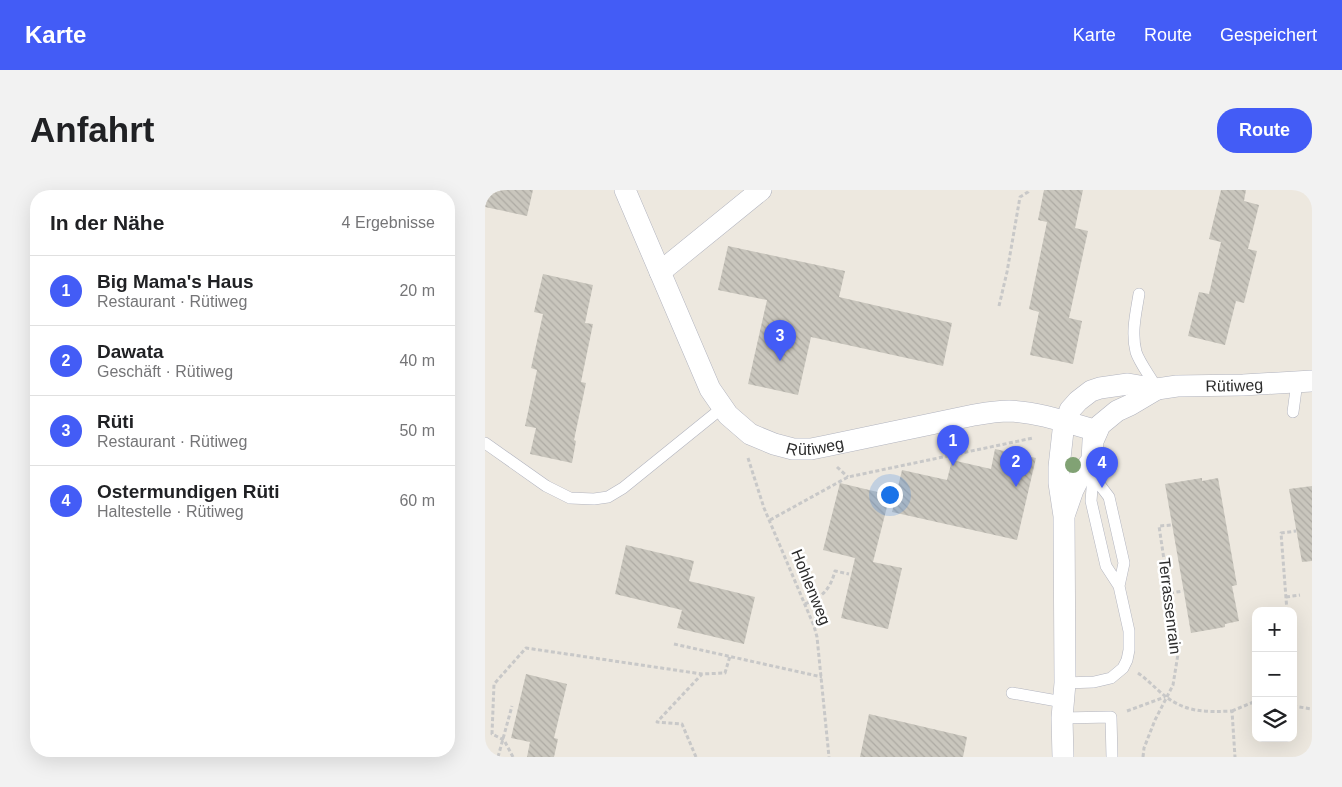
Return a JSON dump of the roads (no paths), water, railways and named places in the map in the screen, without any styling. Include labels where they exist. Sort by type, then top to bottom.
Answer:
[{"type":"street","name":"Rütiweg","points":[[625,190],[710,389],[733,421],[750,434],[784,447],[811,449],[929,423],[995,411],[1027,413],[1097,431]]},
{"type":"street","points":[[660,272],[761,190]]},
{"type":"street","name":"Rütiweg","points":[[1063,757],[1064,516],[1059,483],[1060,452],[1065,422],[1070,410],[1078,401],[1099,388],[1128,384],[1157,389],[1177,386],[1243,385],[1304,381]]},
{"type":"street","name":"Rütiweg","points":[[1064,516],[1081,474],[1093,468],[1093,441],[1097,431],[1109,416],[1157,389]]},
{"type":"lane","points":[[1139,294],[1133,332],[1137,354],[1157,389]]},
{"type":"lane","points":[[1293,412],[1304,381]]},
{"type":"lane","points":[[485,443],[546,486],[570,498],[594,499],[609,497],[623,488],[722,408]]},
{"type":"lane","points":[[1093,468],[1109,497],[1124,563],[1119,586]]},
{"type":"lane","points":[[1063,701],[1119,672],[1129,654],[1130,641],[1119,586],[1106,566],[1091,501],[1093,468]]},
{"type":"lane","points":[[1012,694],[1063,701],[1111,717],[1112,757]]},
{"type":"place","name":"Rüti","points":[[780,361]]},
{"type":"place","name":"Big Mama's Haus","points":[[953,466]]},
{"type":"place","name":"Dawata","points":[[1016,487]]},
{"type":"place","name":"Ostermundigen Rüti","points":[[1102,488]]}]
